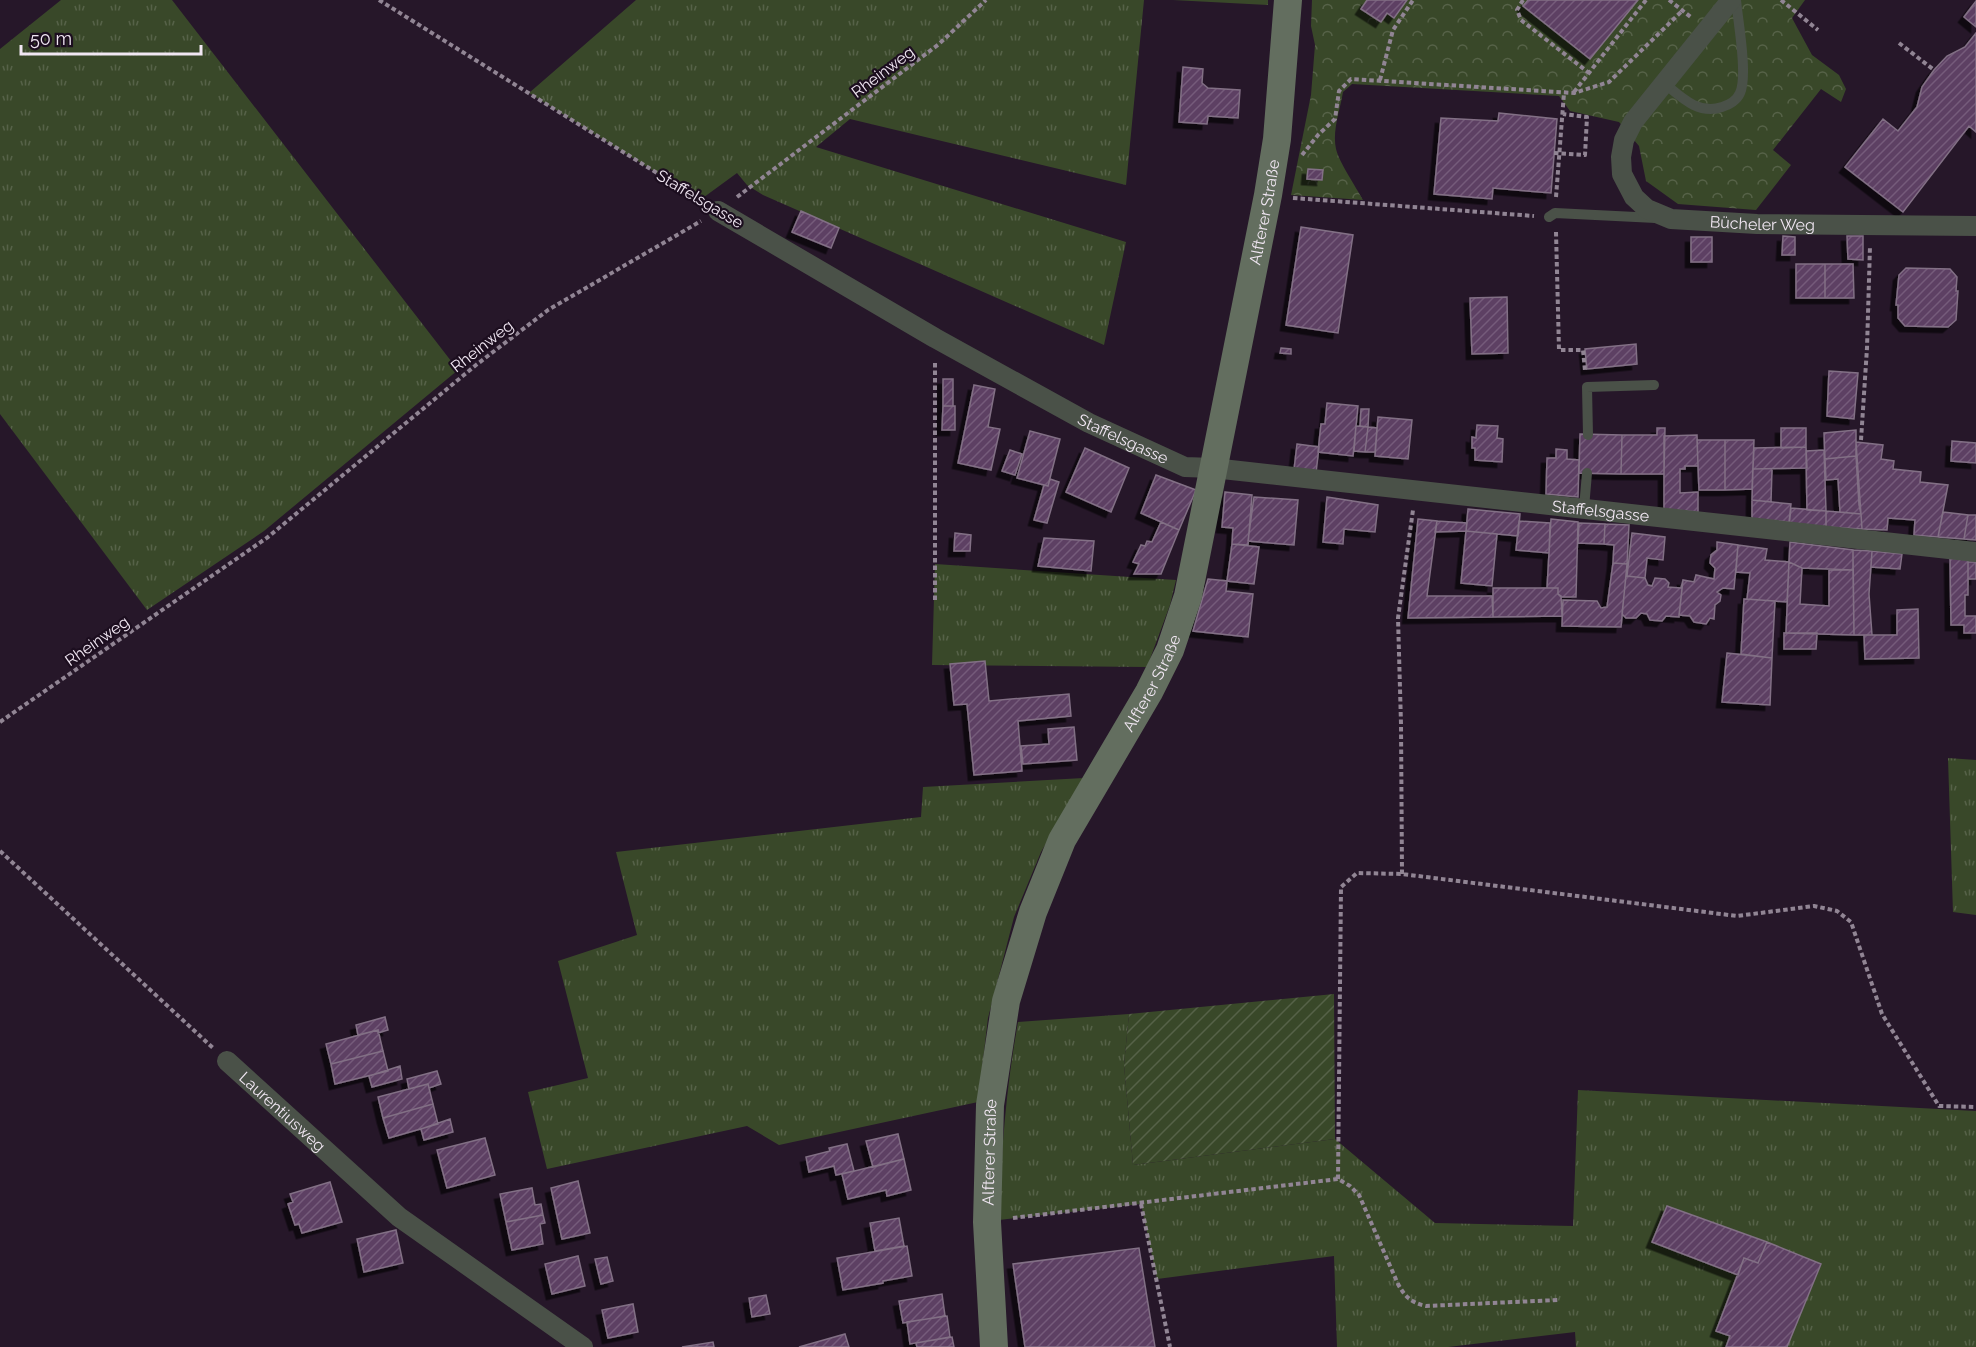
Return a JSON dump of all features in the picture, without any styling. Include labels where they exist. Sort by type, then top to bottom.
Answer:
[{"type":"street","name":"Alfterer Straße","points":[[994,1347],[987,1222],[990,1101],[1009,990],[1033,912],[1062,840],[1149,692],[1170,650],[1188,596],[1268,195],[1277,139],[1288,0]]},
{"type":"street","points":[[1671,219],[1647,209],[1634,197],[1622,174],[1621,157],[1624,140],[1633,122],[1731,0]]},
{"type":"street","name":"Staffelsgasse","points":[[718,211],[935,338],[1089,423],[1185,467],[1213,468],[1976,552]]},
{"type":"street","name":"Bücheler Weg","points":[[1671,219],[1757,224],[1976,226]]},
{"type":"street","name":"Laurentiusweg","points":[[227,1061],[399,1217],[583,1347]]},
{"type":"lane","points":[[1664,83],[1699,108],[1720,108],[1730,104],[1739,96],[1743,75],[1736,0]]},
{"type":"lane","name":"Bücheler Weg","points":[[1552,215],[1671,219]]},
{"type":"lane","points":[[1588,435],[1587,387],[1654,385]]},
{"type":"lane","points":[[1584,508],[1587,473]]},
{"type":"path","name":"Staffelsgasse","points":[[379,0],[718,211]]},
{"type":"path","name":"Rheinweg","points":[[0,722],[268,537],[476,365],[548,310],[718,211],[939,44],[986,0]]},
{"type":"path","points":[[1380,80],[1393,30],[1413,0]]},
{"type":"path","points":[[1523,0],[1517,10],[1521,20],[1589,73]]},
{"type":"path","points":[[1574,93],[1646,0]]},
{"type":"path","points":[[1299,164],[1303,153],[1335,119],[1339,91],[1351,79],[1574,93],[1609,82],[1645,49],[1682,10],[1669,0]]},
{"type":"path","points":[[1781,0],[1818,30]]},
{"type":"path","points":[[1899,43],[1934,70]]},
{"type":"path","points":[[1564,93],[1552,215],[1559,350],[1583,350],[1587,387]]},
{"type":"path","points":[[1557,153],[1585,156],[1587,117],[1563,114]]},
{"type":"path","points":[[1297,199],[1552,215]]},
{"type":"path","points":[[1861,440],[1871,224]]},
{"type":"path","points":[[935,338],[935,602]]},
{"type":"path","points":[[1402,874],[1398,618],[1415,492]]},
{"type":"path","name":"Laurentiusweg","points":[[0,851],[227,1061]]},
{"type":"path","points":[[1338,1179],[1341,887],[1357,873],[1402,874],[1737,916],[1814,906],[1836,911],[1851,922],[1882,1014],[1939,1106],[1976,1107]]},
{"type":"path","points":[[987,1222],[1338,1179],[1359,1195],[1398,1284],[1404,1294],[1415,1303],[1426,1306],[1558,1300]]},
{"type":"path","points":[[1141,1204],[1170,1347]]},
{"type":"green space","points":[[61,0],[172,0],[458,370],[264,531],[147,610],[0,414],[0,49]]},
{"type":"green space","points":[[636,0],[1144,0],[1126,185],[850,119],[816,147],[1126,242],[1104,345],[763,195],[747,185],[737,173],[700,200],[529,93]]},
{"type":"green space","points":[[1173,0],[1268,0],[1268,5]]},
{"type":"green space","points":[[1312,0],[1805,0],[1792,18],[1812,55],[1839,75],[1846,89],[1841,102],[1821,89],[1773,150],[1791,165],[1756,210],[1678,204],[1646,181],[1639,146],[1619,122],[1570,111],[1559,96],[1352,84],[1343,92],[1335,142],[1340,161],[1363,200],[1291,195],[1311,95],[1315,45],[1311,26]]},
{"type":"green space","points":[[935,564],[1176,580],[1170,605],[1147,667],[932,665]]},
{"type":"green space","points":[[1948,758],[1976,760],[1976,915],[1953,912]]},
{"type":"green space","points":[[1084,778],[1041,852],[1014,917],[988,1018],[978,1102],[779,1145],[747,1126],[547,1169],[528,1092],[588,1078],[558,961],[637,935],[616,852],[921,817],[923,787]]},
{"type":"green space","points":[[1334,994],[1335,1139],[1133,1165],[1124,1065],[1129,1014]]},
{"type":"green space","points":[[1129,1014],[1124,1065],[1133,1165],[1335,1139],[1435,1223],[1573,1226],[1578,1090],[1976,1111],[1976,1347],[1576,1347],[1575,1332],[1448,1347],[1337,1347],[1334,1256],[1157,1279],[1141,1204],[999,1220],[1005,1121],[1018,1022]]},
{"type":"building","points":[[1367,0],[1407,0],[1394,18],[1387,13],[1381,22],[1361,9]]},
{"type":"building","points":[[1528,0],[1638,0],[1590,59],[1523,6]]},
{"type":"building","points":[[1976,1],[1976,27],[1964,17]]},
{"type":"building","points":[[1976,33],[1976,132],[1969,126],[1903,212],[1845,167],[1883,119],[1898,131],[1917,107],[1922,87],[1934,70],[1947,56],[1965,47]]},
{"type":"building","points":[[1183,67],[1203,69],[1202,83],[1208,88],[1240,90],[1238,118],[1208,116],[1207,124],[1179,122]]},
{"type":"building","points":[[1499,113],[1557,119],[1551,193],[1493,188],[1492,199],[1434,194],[1441,118],[1498,121]]},
{"type":"building","points":[[1308,169],[1323,170],[1322,180],[1307,179]]},
{"type":"building","points":[[801,211],[839,228],[831,248],[792,232]]},
{"type":"building","points":[[1301,227],[1353,235],[1338,333],[1286,325]]},
{"type":"building","points":[[1783,236],[1795,237],[1795,255],[1782,255]]},
{"type":"building","points":[[1847,236],[1863,236],[1863,260],[1848,259]]},
{"type":"building","points":[[1691,237],[1712,237],[1712,262],[1691,262]]},
{"type":"building","points":[[1796,264],[1825,264],[1825,298],[1796,298]]},
{"type":"building","points":[[1825,264],[1853,264],[1854,298],[1825,298]]},
{"type":"building","points":[[1906,268],[1950,269],[1957,277],[1956,320],[1948,327],[1905,326],[1898,318],[1898,305],[1896,305],[1899,275]]},
{"type":"building","points":[[1507,297],[1508,353],[1472,354],[1470,298]]},
{"type":"building","points":[[1636,344],[1637,364],[1587,369],[1585,349]]},
{"type":"building","points":[[1281,348],[1291,349],[1291,354],[1280,353]]},
{"type":"building","points":[[1829,371],[1858,373],[1854,419],[1827,416]]},
{"type":"building","points":[[943,379],[953,379],[953,406],[943,406]]},
{"type":"building","points":[[974,385],[995,389],[988,427],[1000,429],[991,470],[958,463]]},
{"type":"building","points":[[1327,403],[1358,406],[1353,456],[1318,452],[1321,424],[1325,424]]},
{"type":"building","points":[[943,406],[955,406],[955,430],[942,430]]},
{"type":"building","points":[[1361,409],[1369,409],[1368,427],[1360,426]]},
{"type":"building","points":[[1378,417],[1412,420],[1408,459],[1375,456]]},
{"type":"building","points":[[1477,425],[1498,426],[1497,438],[1503,439],[1502,462],[1475,460],[1472,437],[1476,438]]},
{"type":"building","points":[[1356,426],[1368,427],[1365,452],[1354,451]]},
{"type":"building","points":[[1368,427],[1377,428],[1375,452],[1365,452]]},
{"type":"building","points":[[1657,428],[1665,428],[1664,474],[1621,474],[1622,435],[1657,435]]},
{"type":"building","points":[[1781,428],[1806,428],[1806,447],[1781,448]]},
{"type":"building","points":[[1856,430],[1856,456],[1825,459],[1824,433]]},
{"type":"building","points":[[1030,431],[1060,439],[1048,486],[1017,478]]},
{"type":"building","points":[[1580,434],[1622,435],[1621,474],[1579,473]]},
{"type":"building","points":[[1697,435],[1698,466],[1685,466],[1685,469],[1680,469],[1680,493],[1698,492],[1698,512],[1664,509],[1664,436]]},
{"type":"building","points":[[1697,440],[1725,440],[1725,490],[1699,490]]},
{"type":"building","points":[[1725,440],[1754,440],[1752,489],[1725,490]]},
{"type":"building","points":[[1952,441],[1976,443],[1976,463],[1951,461]]},
{"type":"building","points":[[1856,442],[1883,445],[1881,459],[1894,461],[1893,469],[1921,472],[1920,482],[1948,485],[1938,537],[1914,535],[1915,520],[1888,518],[1887,530],[1862,529]]},
{"type":"building","points":[[1297,444],[1319,447],[1316,473],[1294,470]]},
{"type":"building","points":[[1806,447],[1807,468],[1753,469],[1754,448]]},
{"type":"building","points":[[1085,448],[1129,468],[1111,512],[1066,492]]},
{"type":"building","points":[[1556,449],[1567,450],[1567,459],[1579,460],[1578,497],[1546,494],[1547,458],[1556,458]]},
{"type":"building","points":[[1010,450],[1022,454],[1015,475],[1002,471]]},
{"type":"building","points":[[1824,450],[1826,511],[1807,510],[1806,451]]},
{"type":"building","points":[[1856,456],[1861,514],[1840,512],[1838,479],[1826,480],[1825,459]]},
{"type":"building","points":[[1753,469],[1772,469],[1771,502],[1752,500]]},
{"type":"building","points":[[1156,475],[1196,490],[1179,530],[1141,513]]},
{"type":"building","points":[[1050,479],[1059,482],[1047,523],[1034,520],[1044,485],[1048,486]]},
{"type":"building","points":[[1225,492],[1252,495],[1248,545],[1232,544],[1233,528],[1222,527]]},
{"type":"building","points":[[1254,497],[1298,500],[1294,545],[1248,541]]},
{"type":"building","points":[[1327,497],[1378,505],[1375,532],[1344,529],[1343,544],[1323,542]]},
{"type":"building","points":[[1752,500],[1791,504],[1789,522],[1752,519]]},
{"type":"building","points":[[1791,508],[1826,511],[1826,529],[1789,526]]},
{"type":"building","points":[[1468,509],[1520,514],[1518,536],[1466,531]]},
{"type":"building","points":[[1826,511],[1861,514],[1862,529],[1826,527]]},
{"type":"building","points":[[1943,512],[1968,515],[1964,539],[1938,537]]},
{"type":"building","points":[[1968,515],[1976,515],[1976,540],[1964,539]]},
{"type":"building","points":[[1418,519],[1437,521],[1427,596],[1492,596],[1493,617],[1408,618]]},
{"type":"building","points":[[1551,519],[1578,522],[1576,597],[1561,597],[1558,594],[1558,588],[1547,588]]},
{"type":"building","points":[[1437,521],[1467,523],[1466,531],[1435,532]]},
{"type":"building","points":[[1519,521],[1550,523],[1549,553],[1516,550]]},
{"type":"building","points":[[1161,522],[1179,530],[1161,574],[1134,574],[1139,564],[1133,562],[1141,545],[1145,546],[1147,541],[1152,542]]},
{"type":"building","points":[[1579,523],[1605,524],[1604,544],[1578,543]]},
{"type":"building","points":[[1605,524],[1629,525],[1627,564],[1613,563],[1614,545],[1604,544]]},
{"type":"building","points":[[1466,531],[1497,534],[1492,586],[1461,583]]},
{"type":"building","points":[[955,533],[971,535],[970,551],[954,551]]},
{"type":"building","points":[[1632,533],[1665,537],[1663,560],[1647,558],[1645,578],[1627,576]]},
{"type":"building","points":[[1044,538],[1094,541],[1091,571],[1038,566]]},
{"type":"building","points":[[1717,542],[1738,545],[1734,589],[1723,588],[1717,592],[1721,595],[1720,601],[1715,605],[1714,619],[1710,618],[1706,624],[1694,622],[1690,616],[1679,615],[1683,580],[1694,582],[1696,575],[1714,579],[1715,568],[1710,563],[1711,555],[1717,550]]},
{"type":"building","points":[[1790,542],[1853,550],[1853,570],[1802,568],[1789,562]]},
{"type":"building","points":[[1232,544],[1259,547],[1254,584],[1227,581]]},
{"type":"building","points":[[1738,545],[1767,549],[1765,560],[1789,562],[1787,602],[1747,599],[1750,573],[1736,572]]},
{"type":"building","points":[[1853,550],[1872,551],[1869,594],[1872,635],[1854,635]]},
{"type":"building","points":[[1872,551],[1902,554],[1900,569],[1871,567]]},
{"type":"building","points":[[1950,558],[1968,560],[1968,595],[1965,595],[1965,616],[1976,616],[1976,633],[1964,633],[1964,625],[1951,625]]},
{"type":"building","points":[[1789,562],[1802,568],[1800,604],[1829,606],[1829,570],[1853,570],[1854,635],[1786,633]]},
{"type":"building","points":[[1968,562],[1976,562],[1976,579],[1968,579]]},
{"type":"building","points":[[1613,563],[1627,564],[1621,627],[1562,626],[1563,600],[1597,601],[1601,608],[1607,607]]},
{"type":"building","points":[[1626,576],[1645,578],[1648,585],[1652,586],[1655,578],[1665,579],[1669,583],[1668,587],[1681,588],[1683,580],[1679,617],[1666,616],[1662,621],[1650,620],[1647,614],[1641,613],[1636,618],[1626,618],[1622,614]]},
{"type":"building","points":[[1208,579],[1227,581],[1226,591],[1253,594],[1248,637],[1193,631]]},
{"type":"building","points":[[1493,588],[1558,588],[1558,594],[1561,596],[1562,616],[1493,617]]},
{"type":"building","points":[[1744,599],[1775,601],[1772,658],[1741,654]]},
{"type":"building","points":[[1918,609],[1919,658],[1865,659],[1864,635],[1897,635],[1897,610]]},
{"type":"building","points":[[1784,633],[1817,633],[1816,649],[1784,649]]},
{"type":"building","points":[[1727,653],[1772,658],[1770,705],[1722,702]]},
{"type":"building","points":[[985,661],[989,701],[1069,694],[1071,716],[1018,721],[1022,771],[974,775],[967,704],[954,705],[950,664]]},
{"type":"building","points":[[1074,727],[1077,760],[1023,764],[1021,746],[1049,744],[1048,729]]},
{"type":"building","points":[[385,1017],[388,1030],[358,1035],[356,1025]]},
{"type":"building","points":[[378,1030],[383,1051],[331,1064],[326,1044]]},
{"type":"building","points":[[383,1051],[388,1071],[335,1084],[331,1064]]},
{"type":"building","points":[[400,1066],[402,1079],[372,1087],[369,1076]]},
{"type":"building","points":[[437,1071],[441,1084],[429,1088],[428,1084],[409,1089],[407,1079]]},
{"type":"building","points":[[428,1084],[433,1104],[383,1118],[378,1097]]},
{"type":"building","points":[[433,1104],[438,1124],[389,1138],[383,1118]]},
{"type":"building","points":[[450,1119],[453,1132],[424,1140],[421,1129]]},
{"type":"building","points":[[898,1134],[904,1159],[873,1167],[866,1141]]},
{"type":"building","points":[[485,1138],[495,1175],[447,1188],[437,1150]]},
{"type":"building","points":[[847,1144],[854,1171],[836,1175],[834,1166],[809,1172],[806,1157]]},
{"type":"building","points":[[904,1159],[911,1190],[887,1196],[886,1190],[848,1199],[842,1174]]},
{"type":"building","points":[[578,1181],[590,1233],[562,1239],[551,1188]]},
{"type":"building","points":[[330,1182],[342,1222],[302,1233],[299,1224],[295,1225],[288,1204],[293,1202],[290,1194]]},
{"type":"building","points":[[532,1188],[535,1205],[541,1204],[543,1215],[506,1222],[500,1194]]},
{"type":"building","points":[[1667,1206],[1767,1242],[1758,1263],[1744,1258],[1738,1275],[1652,1242]]},
{"type":"building","points":[[543,1215],[545,1223],[540,1224],[543,1244],[512,1250],[506,1222]]},
{"type":"building","points":[[899,1218],[904,1246],[875,1251],[870,1223]]},
{"type":"building","points":[[396,1230],[403,1263],[364,1272],[357,1239]]},
{"type":"building","points":[[1767,1242],[1821,1264],[1787,1347],[1726,1347],[1730,1336],[1716,1331],[1744,1258],[1758,1263]]},
{"type":"building","points":[[907,1246],[912,1276],[843,1290],[837,1258]]},
{"type":"building","points":[[1139,1248],[1155,1347],[1025,1347],[1013,1264]]},
{"type":"building","points":[[578,1256],[585,1286],[552,1294],[545,1264]]},
{"type":"building","points":[[607,1257],[613,1281],[601,1284],[595,1259]]},
{"type":"building","points":[[942,1294],[945,1316],[903,1323],[899,1301]]},
{"type":"building","points":[[766,1295],[770,1314],[752,1317],[749,1298]]},
{"type":"building","points":[[633,1304],[638,1332],[608,1338],[602,1310]]},
{"type":"building","points":[[947,1316],[950,1337],[910,1344],[907,1322]]},
{"type":"building","points":[[845,1334],[849,1347],[799,1347]]},
{"type":"building","points":[[952,1337],[954,1347],[917,1347],[916,1343]]},
{"type":"building","points":[[713,1342],[714,1347],[682,1347]]}]
